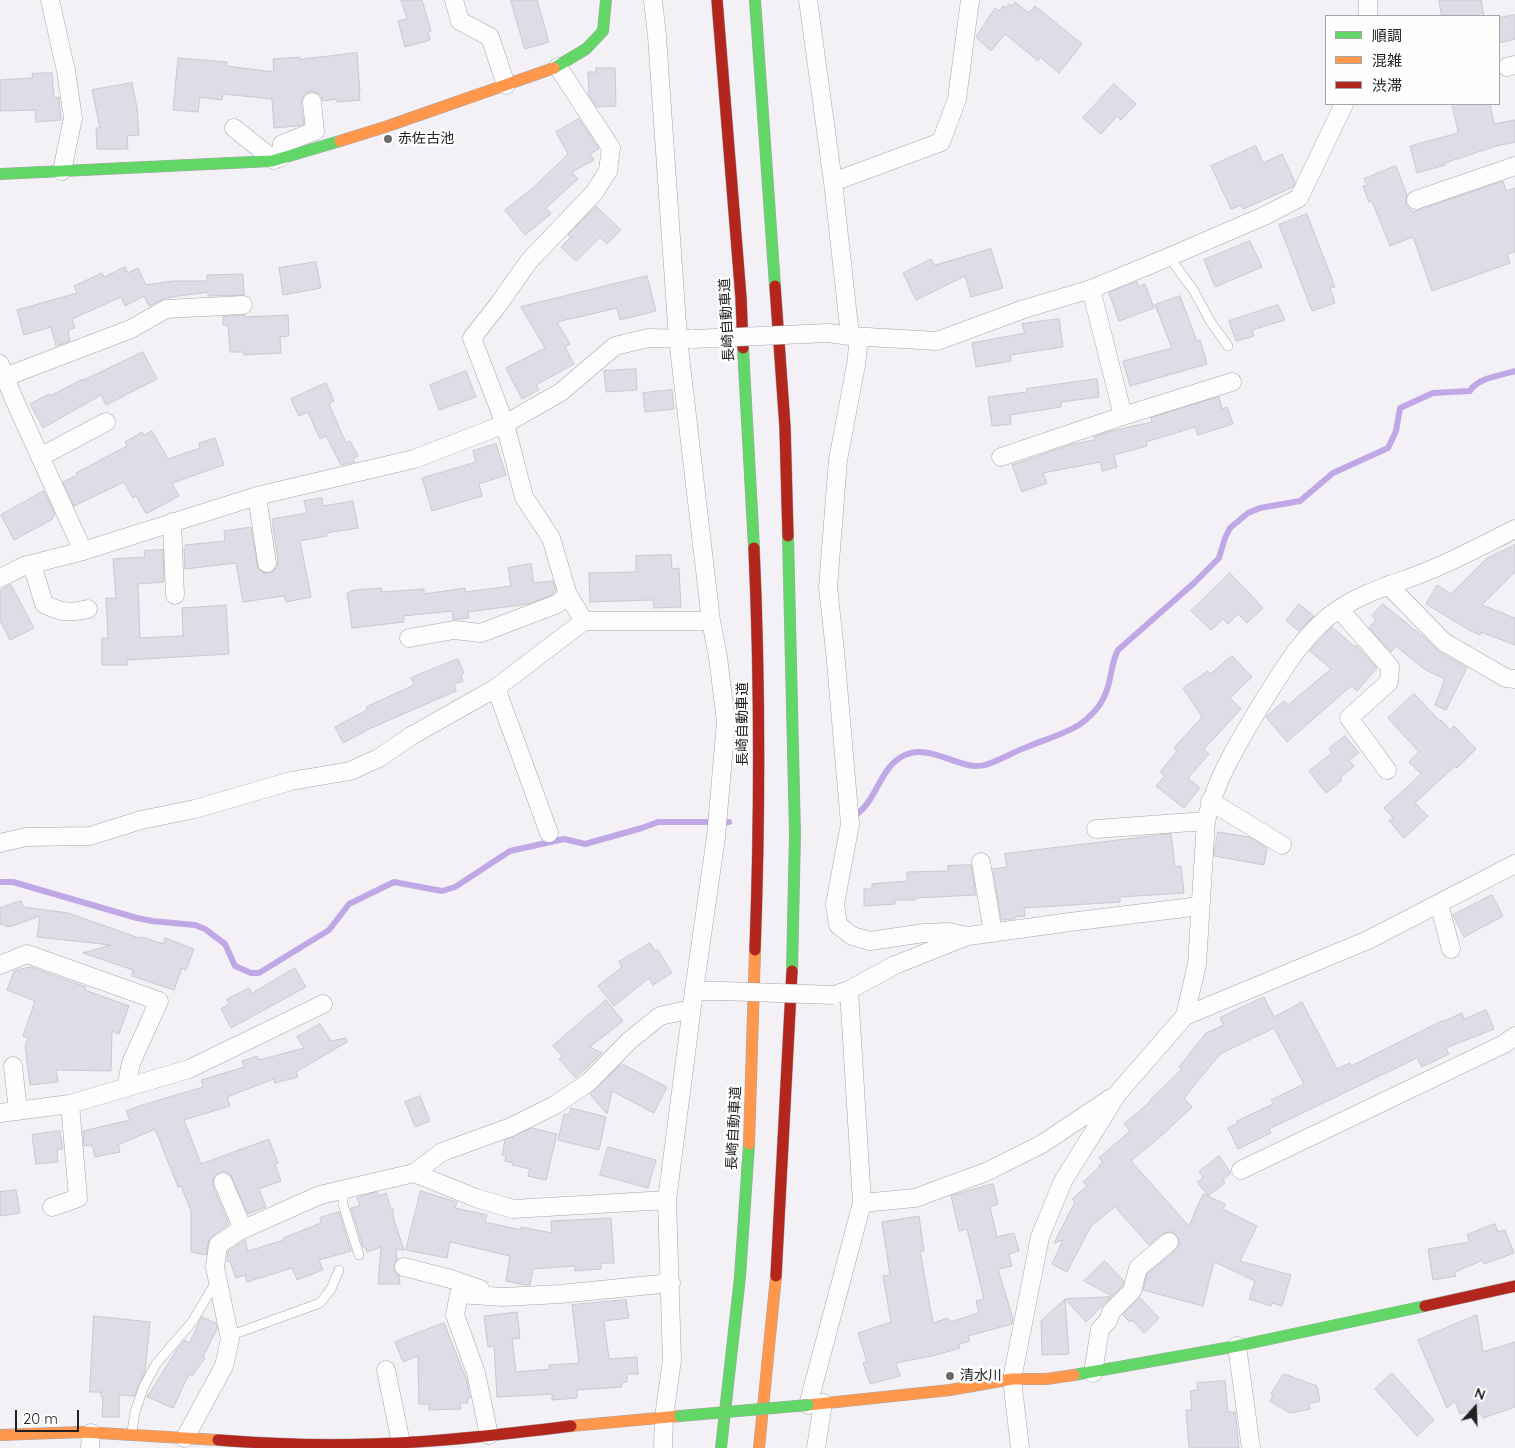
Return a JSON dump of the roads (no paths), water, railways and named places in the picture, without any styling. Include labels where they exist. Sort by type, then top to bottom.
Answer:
[{"type":"main road","points":[[0,174],[277,159],[384,127],[558,67],[586,49],[603,31],[606,0]]},
{"type":"main road","name":"長崎自動車道","points":[[718,0],[741,298],[757,617],[758,867],[749,1140],[740,1277],[721,1448]]},
{"type":"main road","points":[[755,0],[785,427],[795,834],[793,958],[775,1293],[759,1448]]},
{"type":"main road","points":[[0,1435],[90,1440],[131,1434],[185,1438],[216,1444],[328,1445],[401,1442],[489,1435],[815,1404],[950,1390],[1012,1379],[1046,1379],[1093,1373],[1237,1346],[1515,1286]]},
{"type":"street","points":[[50,0],[66,71],[73,118],[62,171]]},
{"type":"street","points":[[454,0],[460,21],[490,37],[506,85]]},
{"type":"street","points":[[653,0],[711,621],[718,656],[726,722],[716,838],[691,1009],[667,1200],[671,1283],[672,1417],[664,1448]]},
{"type":"street","points":[[808,0],[854,336],[856,365],[838,460],[828,587],[850,824],[835,904],[838,925],[852,936],[870,941],[924,933],[949,932],[968,936]]},
{"type":"street","points":[[833,182],[941,142],[956,99],[970,0]]},
{"type":"street","points":[[1368,0],[1368,15]]},
{"type":"street","points":[[558,67],[611,148],[608,171],[594,193],[529,261],[472,338],[506,424],[524,496],[551,538],[568,595],[584,621]]},
{"type":"street","points":[[234,128],[277,159],[282,144],[315,131],[312,102]]},
{"type":"street","points":[[0,578],[24,566],[83,551],[257,496],[414,459],[506,424],[561,392],[615,346],[648,338],[686,339],[828,333],[937,341],[1024,309],[1091,289],[1169,258],[1264,216],[1299,198],[1344,105]]},
{"type":"street","points":[[1416,200],[1515,166]]},
{"type":"street","points":[[1091,289],[1123,416]]},
{"type":"street","points":[[83,551],[40,457],[7,401],[3,370],[131,329],[166,309],[243,305]]},
{"type":"street","points":[[1001,458],[1123,416],[1232,382]]},
{"type":"street","points":[[40,457],[106,422]]},
{"type":"street","points":[[257,496],[267,563]]},
{"type":"street","points":[[172,522],[175,595]]},
{"type":"street","points":[[1186,1016],[1196,964],[1206,820],[1210,801],[1227,762],[1280,673],[1313,631],[1339,609],[1376,590],[1430,570],[1515,529]]},
{"type":"street","points":[[32,564],[44,604],[70,613],[88,610]]},
{"type":"street","points":[[1388,586],[1444,642],[1506,678],[1515,679]]},
{"type":"street","points":[[409,638],[454,630],[481,633],[556,604],[568,595]]},
{"type":"street","points":[[1339,609],[1390,667],[1389,682],[1349,718],[1387,770]]},
{"type":"street","points":[[0,843],[26,838],[90,836],[141,820],[195,809],[291,781],[350,771],[379,758],[411,736],[496,688],[584,621],[711,621]]},
{"type":"street","points":[[496,688],[549,833]]},
{"type":"street","points":[[1210,801],[1282,845]]},
{"type":"street","points":[[1096,829],[1206,820]]},
{"type":"street","points":[[981,862],[993,933]]},
{"type":"street","points":[[1020,1448],[1012,1379],[1040,1237],[1063,1181],[1118,1094],[1186,1016],[1368,940],[1515,864]]},
{"type":"street","points":[[1439,904],[1451,949]]},
{"type":"street","points":[[694,991],[842,993],[895,965],[968,936],[1200,906]]},
{"type":"street","points":[[0,966],[27,954],[159,1000],[131,1063],[126,1087]]},
{"type":"street","points":[[816,1448],[815,1404],[862,1203],[842,993]]},
{"type":"street","points":[[0,1113],[70,1104],[189,1069],[323,1004]]},
{"type":"street","points":[[185,1438],[224,1366],[230,1339],[215,1267],[218,1246],[243,1229],[320,1195],[414,1174],[442,1152],[511,1127],[555,1105],[589,1082],[628,1041],[660,1016],[691,1009]]},
{"type":"street","points":[[1241,1170],[1504,1044],[1515,1036]]},
{"type":"street","points":[[13,1066],[18,1111]]},
{"type":"street","points":[[862,1203],[915,1198],[986,1172],[1042,1144],[1118,1094]]},
{"type":"street","points":[[52,1207],[78,1198],[70,1104]]},
{"type":"street","points":[[414,1174],[476,1198],[513,1209],[667,1200]]},
{"type":"street","points":[[224,1182],[243,1229]]},
{"type":"street","points":[[1093,1373],[1100,1329],[1108,1321],[1111,1312],[1132,1292],[1138,1268],[1169,1242]]},
{"type":"street","points":[[404,1267],[451,1279],[503,1297]]},
{"type":"street","points":[[489,1435],[476,1373],[454,1315],[458,1294],[503,1297],[560,1294],[671,1283]]},
{"type":"street","points":[[1237,1346],[1251,1448]]},
{"type":"street","points":[[386,1370],[401,1442]]},
{"type":"lane","points":[[1169,258],[1194,292],[1210,321],[1228,346]]},
{"type":"lane","points":[[343,1190],[343,1204],[359,1255]]},
{"type":"lane","points":[[230,1336],[320,1303],[331,1289],[339,1270]]},
{"type":"lane","points":[[131,1434],[135,1412],[144,1386],[156,1364],[192,1322],[217,1279]]},
{"type":"waterway","points":[[854,816],[868,803],[887,770],[901,757],[910,753],[928,753],[965,764],[982,766],[1060,735],[1079,725],[1100,705],[1107,691],[1118,650],[1194,583],[1219,558],[1230,528],[1248,513],[1260,508],[1300,501],[1333,473],[1388,448],[1396,431],[1400,408],[1433,393],[1470,391],[1484,380],[1515,371]]},
{"type":"waterway","points":[[0,882],[13,882],[137,918],[195,925],[205,929],[225,944],[235,966],[251,973],[259,973],[329,930],[349,904],[394,882],[442,891],[455,887],[510,851],[564,839],[585,844],[658,822],[729,822]]},
{"type":"place","name":"赤佐古池","points":[[388,139]]},
{"type":"place","name":"清水川","points":[[950,1376]]}]
